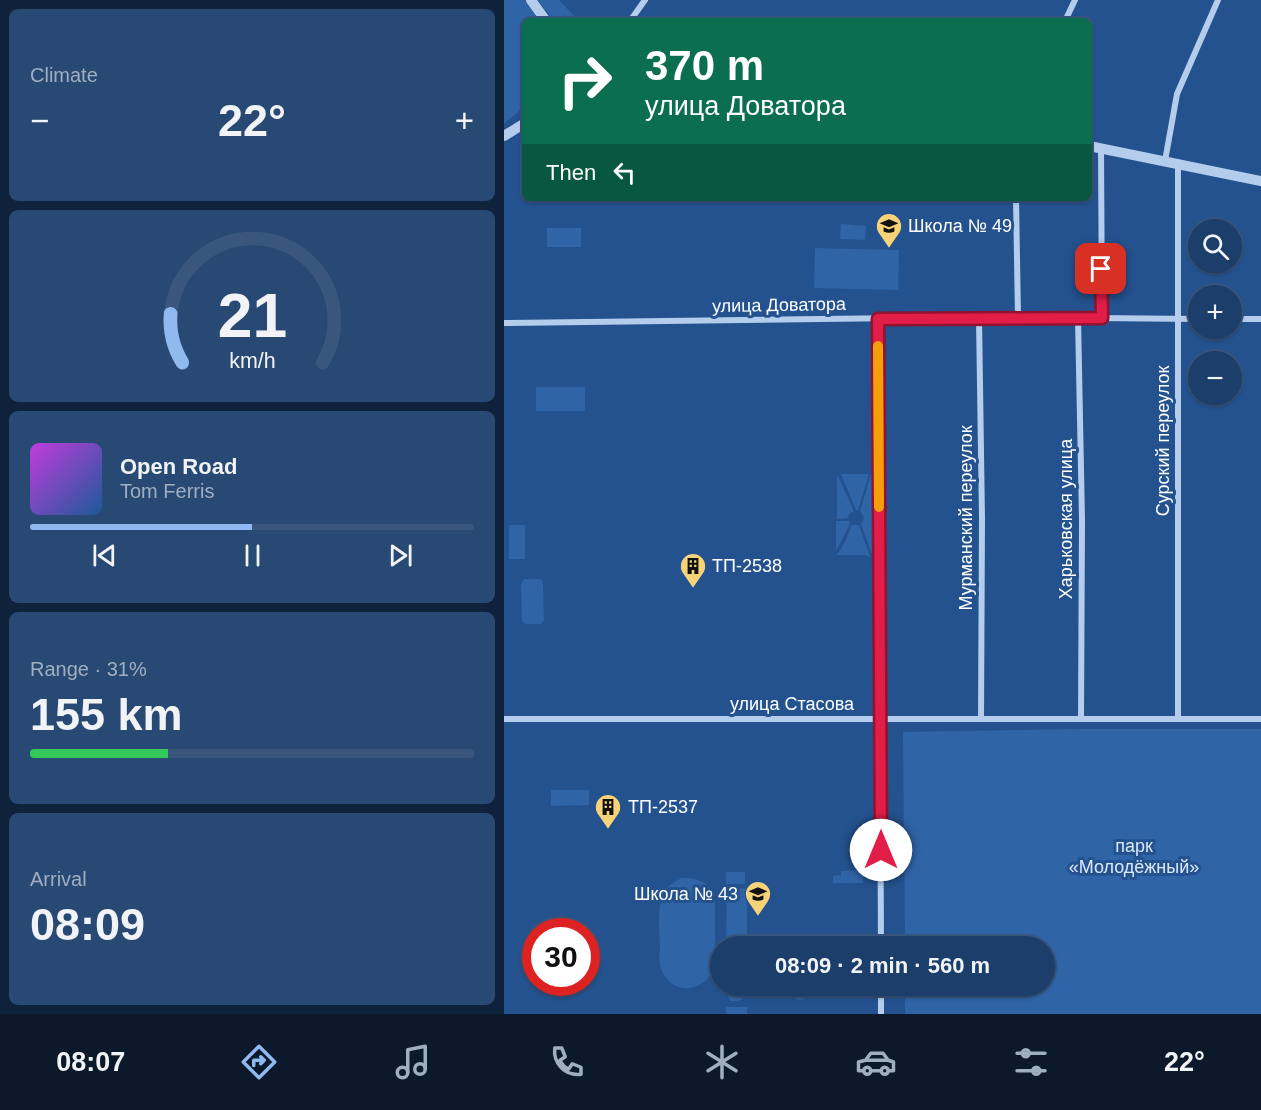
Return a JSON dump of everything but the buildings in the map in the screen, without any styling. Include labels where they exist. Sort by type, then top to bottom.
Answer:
[{"type":"street","points":[[531,0],[544,18]]},
{"type":"street","points":[[632,18],[645,0]]},
{"type":"street","points":[[1066,18],[1075,0]]},
{"type":"street","points":[[1165,161],[1176,94],[1218,0]]},
{"type":"street","points":[[504,136],[522,125]]},
{"type":"street","points":[[1092,146],[1261,181]]},
{"type":"street","points":[[1101,148],[1102,318]]},
{"type":"street","name":"Сурский переулок","points":[[1178,164],[1178,719]]},
{"type":"street","points":[[1016,201],[1018,317]]},
{"type":"street","name":"улица Доватора","points":[[504,323],[1018,317],[1188,320]]},
{"type":"street","name":"Мурманский переулок","points":[[979,318],[982,519],[981,719]]},
{"type":"street","name":"Харьковская улица","points":[[1078,318],[1082,520],[1081,719]]},
{"type":"street","points":[[878,319],[881,936]]},
{"type":"street","points":[[1242,320],[1261,319]]},
{"type":"street","name":"улица Стасова","points":[[504,720],[1261,719]]},
{"type":"street","points":[[881,996],[881,1014]]},
{"type":"green space","points":[[504,0],[525,0],[537,18],[522,18],[522,109],[504,124]]},
{"type":"green space","points":[[538,0],[559,0],[576,18],[552,18]]},
{"type":"green space","points":[[841,224],[866,226],[865,240],[840,239]]},
{"type":"green space","points":[[547,228],[581,228],[581,247],[547,247]]},
{"type":"green space","points":[[815,248],[899,250],[898,290],[814,288]]},
{"type":"green space","points":[[536,387],[585,387],[585,411],[536,411]]},
{"type":"green space","points":[[837,474],[854,511],[849,514],[848,518],[837,519]]},
{"type":"green space","points":[[841,474],[869,474],[858,510],[856,510]]},
{"type":"green space","points":[[871,474],[876,474],[877,557],[873,557],[861,524],[864,518],[860,511]]},
{"type":"green space","points":[[836,521],[849,521],[850,524],[836,551]]},
{"type":"green space","points":[[509,525],[525,525],[525,559],[509,559]]},
{"type":"green space","points":[[852,525],[859,525],[870,557],[837,555]]},
{"type":"green space","points":[[524,579],[540,579],[543,582],[544,621],[541,624],[525,624],[522,621],[521,584]]},
{"type":"green space","name":"парк «Молодёжный»","points":[[1261,729],[1261,1014],[905,1014],[905,996],[1055,996],[1055,936],[905,936],[903,732]]},
{"type":"green space","points":[[551,790],[589,790],[589,805],[551,806]]},
{"type":"green space","points":[[863,870],[863,883],[833,883],[833,876],[841,875],[841,871]]},
{"type":"green space","points":[[726,872],[745,872],[745,884],[726,884]]},
{"type":"green space","points":[[682,878],[699,880],[711,889],[715,900],[715,936],[710,936],[710,975],[704,982],[689,988],[674,985],[667,979],[661,968],[660,905],[662,897],[673,883]]},
{"type":"green space","points":[[747,888],[747,936],[726,936],[727,889]]},
{"type":"green space","points":[[728,996],[743,996],[739,1001],[730,1001]]},
{"type":"green space","points":[[794,996],[807,996],[801,1000]]},
{"type":"green space","points":[[726,1007],[747,1007],[747,1014],[726,1014]]},
{"type":"slow traffic","points":[[878,346],[879,507]]},
{"type":"place","name":"Школа № 49","points":[[889,249]]},
{"type":"place","name":"ТП-2538","points":[[693,589]]},
{"type":"place","name":"ТП-2537","points":[[608,830]]},
{"type":"place","name":"Школа № 43","points":[[758,917]]},
{"type":"route","points":[[881,850],[878,319],[1102,318],[1101,269]]}]
